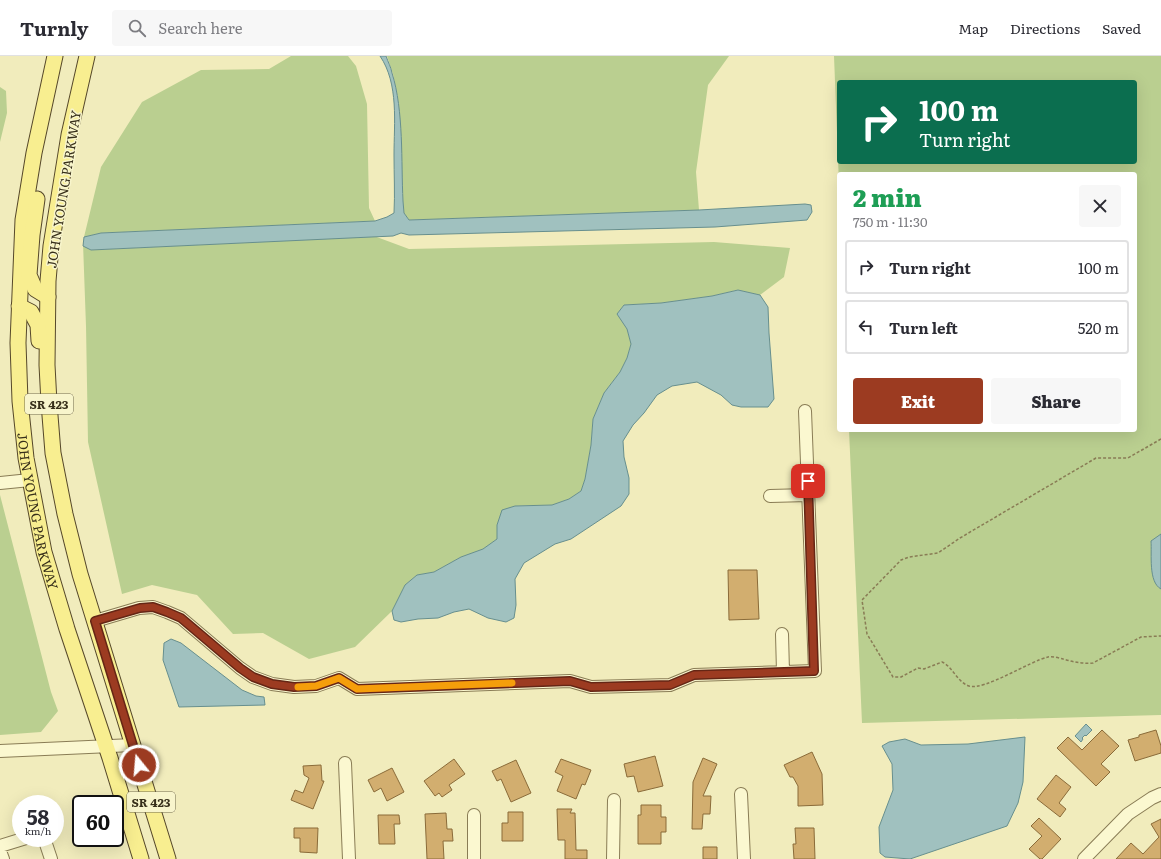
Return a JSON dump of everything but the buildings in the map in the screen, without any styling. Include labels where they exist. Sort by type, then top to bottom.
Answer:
[{"type":"main road","name":"JOHN YOUNG PARKWAY","points":[[56,56],[34,153],[23,220],[18,343],[20,401],[26,458],[44,552],[67,629],[106,746],[141,859]]},
{"type":"main road","name":"JOHN YOUNG PARKWAY","points":[[87,56],[69,135],[51,246],[48,297],[47,365],[53,453],[65,514],[80,574],[168,859]]},
{"type":"main road","points":[[44,105],[48,125],[41,164],[32,235],[29,274],[35,289],[48,297]]},
{"type":"main road","points":[[19,306],[31,312],[38,325],[42,414],[50,477],[62,497]]},
{"type":"street","points":[[95,621],[140,608],[153,607],[181,618],[240,668],[253,677],[272,684],[294,687],[316,686],[339,678],[357,689],[570,681],[591,687],[670,685],[694,675],[814,671],[805,411]]},
{"type":"street","points":[[0,483],[30,480]]},
{"type":"street","points":[[770,496],[808,495]]},
{"type":"street","points":[[782,634],[783,672]]},
{"type":"street","points":[[0,751],[133,745]]},
{"type":"street","points":[[345,763],[348,859]]},
{"type":"street","points":[[741,794],[744,859]]},
{"type":"street","points":[[1084,859],[1128,814],[1152,798],[1161,794]]},
{"type":"street","points":[[613,859],[614,800]]},
{"type":"street","points":[[474,815],[474,859]]},
{"type":"street","points":[[0,846],[12,842]]},
{"type":"street","points":[[47,847],[50,859]]},
{"type":"street","points":[[0,851],[3,859]]},
{"type":"path","points":[[1161,439],[1128,458],[1096,458],[960,538],[938,553],[909,557],[901,560],[862,600],[867,634],[893,678],[901,677],[918,668],[924,669],[942,662],[946,664],[962,683],[970,687],[984,685],[1050,656],[1086,664],[1093,663],[1141,637],[1161,636]]},
{"type":"green space","points":[[291,56],[348,56],[356,66],[367,104],[369,208],[375,221],[101,233],[84,237],[101,167],[142,102],[201,70],[269,69]]},
{"type":"green space","points":[[387,56],[729,56],[708,85],[696,172],[699,210],[409,220],[404,213],[398,99],[393,74]]},
{"type":"green space","points":[[834,56],[1161,56],[1161,715],[862,723],[849,432],[1137,432],[1137,172],[839,172],[838,164],[1137,164],[1137,80],[837,80],[837,133]]},
{"type":"green space","points":[[0,87],[6,91],[7,113],[0,142]]},
{"type":"green space","points":[[374,236],[409,249],[714,242],[790,248],[784,277],[760,295],[737,290],[712,296],[661,303],[624,305],[617,314],[627,329],[631,344],[627,358],[620,372],[604,393],[593,419],[591,445],[585,479],[581,491],[569,499],[552,505],[515,506],[497,525],[497,539],[484,549],[461,557],[434,572],[417,575],[405,585],[392,611],[355,647],[309,659],[263,633],[233,634],[197,595],[152,585],[122,594],[88,442],[83,243],[91,250]]},
{"type":"green space","points":[[0,495],[51,692],[58,711],[41,732],[0,735]]},
{"type":"water","points":[[380,56],[386,56],[396,88],[400,120],[404,213],[409,220],[699,210],[805,204],[811,205],[812,212],[807,220],[715,227],[409,235],[401,233],[393,236],[91,250],[83,246],[84,237],[101,233],[375,221],[394,213],[395,117],[393,91],[386,67]]},
{"type":"water","points":[[738,290],[760,295],[768,307],[774,399],[768,407],[741,407],[732,405],[721,395],[697,382],[672,386],[657,395],[633,425],[623,441],[624,457],[629,478],[629,494],[621,506],[571,539],[555,544],[524,563],[515,579],[516,605],[514,618],[506,622],[488,618],[469,609],[454,612],[438,618],[401,622],[394,620],[392,611],[405,585],[417,575],[434,572],[461,557],[483,549],[497,539],[497,525],[502,510],[515,506],[552,505],[569,499],[581,491],[585,479],[591,445],[593,419],[604,393],[620,372],[627,358],[631,344],[627,329],[617,314],[624,305],[661,303],[712,296]]},
{"type":"water","points":[[1161,534],[1161,589],[1154,580],[1152,574],[1151,541]]},
{"type":"water","points":[[171,639],[181,643],[242,690],[256,696],[264,697],[265,705],[179,707],[163,660],[164,643]]},
{"type":"water","points":[[1086,724],[1092,730],[1082,738],[1083,739],[1081,742],[1075,736]]},
{"type":"water","points":[[1025,737],[1023,782],[1018,803],[1007,826],[910,859],[885,857],[880,853],[879,827],[893,790],[892,764],[882,746],[889,742],[905,739],[921,745],[968,744]]},
{"type":"slow traffic","points":[[298,687],[316,686],[339,678],[357,689],[512,683]]},
{"type":"route","points":[[139,765],[95,621],[140,608],[153,607],[181,618],[240,668],[253,677],[272,684],[294,687],[316,686],[339,678],[357,689],[570,681],[591,687],[670,685],[694,675],[814,671],[808,481]]}]
